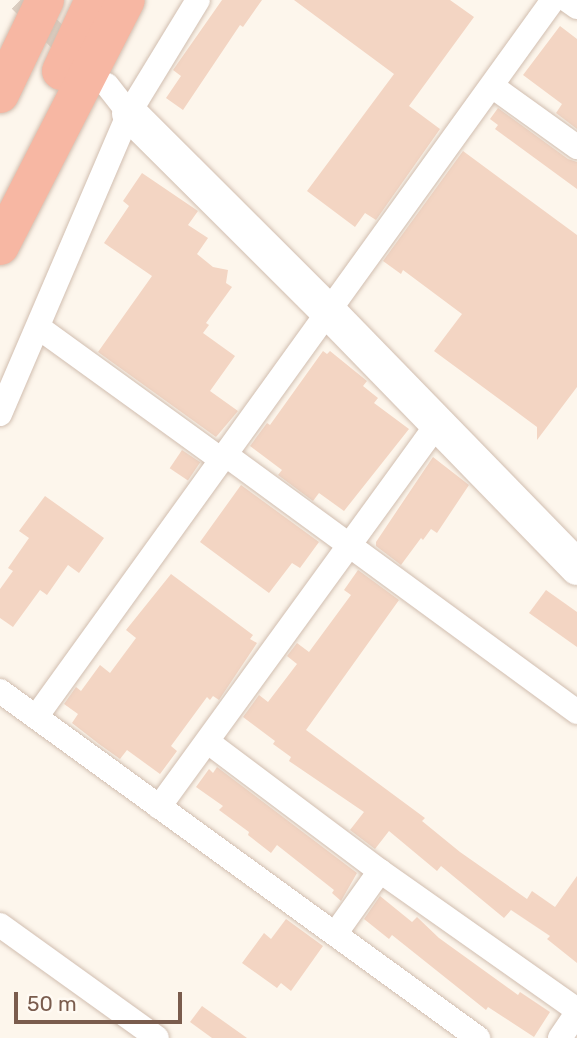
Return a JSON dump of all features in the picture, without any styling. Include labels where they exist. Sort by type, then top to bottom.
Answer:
[{"type":"highway","points":[[0,39],[15,0]]},
{"type":"highway","points":[[0,94],[45,0]]},
{"type":"highway","points":[[0,205],[94,0]]},
{"type":"highway","points":[[0,246],[126,0]]},
{"type":"street","points":[[0,414],[129,113],[198,0]]},
{"type":"street","points":[[36,717],[556,0],[577,7]]},
{"type":"street","points":[[107,85],[129,113],[329,312],[577,567]]},
{"type":"street","points":[[492,86],[577,148]]},
{"type":"street","points":[[38,327],[349,546],[577,712]]},
{"type":"street","points":[[159,807],[437,424]]},
{"type":"street","points":[[0,691],[478,1038]]},
{"type":"street","points":[[208,742],[380,871],[577,1012],[560,1038]]},
{"type":"street","points":[[335,934],[380,871]]},
{"type":"street","points":[[0,925],[157,1038]]},
{"type":"building","points":[[222,0],[262,0],[243,27],[240,25],[183,110],[166,98],[181,76],[173,70]]},
{"type":"building","points":[[294,0],[450,0],[474,17],[409,106],[440,129],[376,220],[365,213],[355,227],[307,191],[394,74]]},
{"type":"building","points":[[560,26],[577,39],[577,129],[556,113],[562,104],[523,75]]},
{"type":"building","points":[[498,108],[568,159],[577,162],[577,189],[495,129],[498,125],[490,119]]},
{"type":"building","points":[[463,151],[577,235],[577,387],[537,440],[537,427],[434,351],[462,314],[403,270],[401,274],[383,261]]},
{"type":"building","points":[[142,173],[198,211],[188,225],[208,238],[197,254],[213,267],[228,270],[226,283],[232,287],[206,323],[209,325],[203,333],[235,356],[210,391],[238,411],[216,437],[98,352],[152,276],[104,243],[129,206],[123,201]]},
{"type":"building","points":[[323,351],[327,354],[330,351],[367,381],[363,386],[378,398],[374,403],[409,429],[344,511],[319,493],[313,501],[278,475],[282,470],[250,446],[267,423],[270,425]]},
{"type":"building","points":[[182,450],[200,462],[188,481],[170,468]]},
{"type":"building","points":[[433,457],[469,485],[437,533],[431,529],[401,565],[376,546],[376,542]]},
{"type":"building","points":[[241,485],[319,542],[300,568],[292,563],[269,593],[200,542]]},
{"type":"building","points":[[45,496],[104,538],[79,573],[68,565],[47,595],[40,590],[13,627],[0,618],[0,589],[13,571],[8,568],[29,538],[19,531]]},
{"type":"building","points":[[358,570],[399,600],[306,730],[425,818],[422,821],[460,852],[527,899],[532,891],[555,907],[577,876],[577,963],[547,939],[550,936],[511,910],[504,918],[441,866],[437,871],[389,831],[375,849],[350,830],[364,812],[289,761],[291,757],[273,744],[275,741],[243,717],[259,695],[268,702],[297,664],[287,656],[297,643],[309,652],[351,595],[344,590]]},
{"type":"building","points":[[171,574],[253,635],[250,639],[257,643],[219,700],[213,696],[210,700],[207,697],[171,746],[177,751],[160,774],[127,750],[120,759],[99,744],[72,723],[78,714],[64,704],[76,687],[81,691],[100,665],[110,673],[136,638],[126,630]]},
{"type":"building","points":[[546,590],[577,612],[577,647],[529,613]]},
{"type":"building","points":[[217,767],[357,873],[341,901],[332,893],[334,890],[277,845],[271,853],[248,835],[249,832],[219,810],[223,806],[196,787],[209,769],[213,773]]},
{"type":"building","points":[[380,896],[412,922],[417,917],[439,938],[518,995],[520,992],[550,1012],[534,1037],[488,1007],[486,1010],[392,935],[389,939],[364,919]]},
{"type":"building","points":[[286,919],[323,946],[291,991],[281,983],[277,988],[242,963],[264,933],[271,939]]},
{"type":"building","points":[[202,1006],[247,1038],[212,1038],[190,1022]]},
{"type":"tunnel","points":[[20,0],[79,58]]}]
